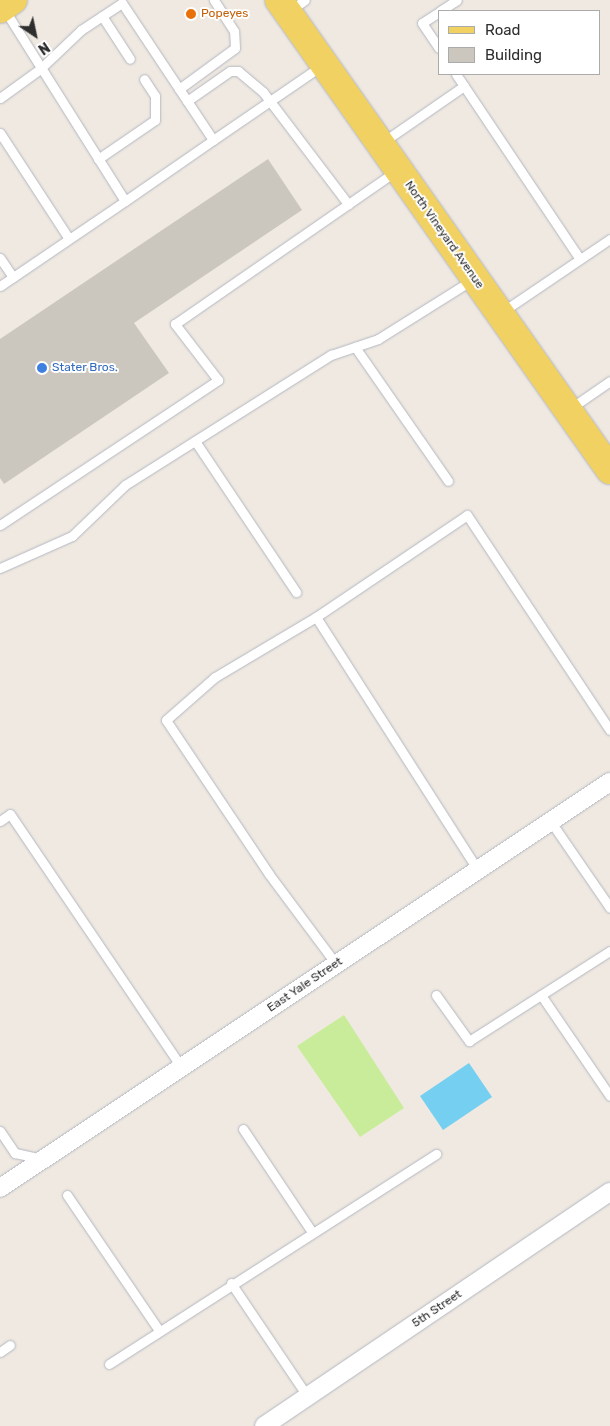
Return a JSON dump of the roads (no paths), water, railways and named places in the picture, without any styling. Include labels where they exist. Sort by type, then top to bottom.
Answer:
[{"type":"main road","name":"North Vineyard Avenue","points":[[290,4],[324,64],[567,410],[603,456]]},
{"type":"street","name":"East Yale Street","points":[[0,1188],[610,782]]},
{"type":"street","name":"5th Street","points":[[264,1426],[610,1192]]},
{"type":"lane","points":[[179,89],[235,48],[234,32],[214,0]]},
{"type":"lane","points":[[442,10],[457,0]]},
{"type":"lane","points":[[0,98],[40,69],[102,16],[123,2],[213,140]]},
{"type":"lane","points":[[5,5],[40,69],[125,201]]},
{"type":"lane","points":[[438,13],[422,23],[438,47]]},
{"type":"lane","points":[[102,16],[130,59]]},
{"type":"lane","points":[[0,286],[324,64]]},
{"type":"lane","points":[[187,101],[230,72],[238,71],[270,100],[348,204]]},
{"type":"lane","points":[[457,75],[580,259]]},
{"type":"lane","points":[[98,160],[155,120],[155,96],[144,79]]},
{"type":"lane","points":[[380,144],[464,86]]},
{"type":"lane","points":[[0,133],[69,239]]},
{"type":"lane","points":[[0,525],[218,380],[175,324],[398,170]]},
{"type":"lane","points":[[499,313],[610,239]]},
{"type":"lane","points":[[0,258],[13,277]]},
{"type":"lane","points":[[0,568],[72,536],[125,484],[331,355],[378,339],[475,278]]},
{"type":"lane","points":[[356,347],[448,481]]},
{"type":"lane","points":[[567,410],[610,382]]},
{"type":"lane","points":[[195,441],[296,592]]},
{"type":"lane","points":[[336,964],[269,874],[166,720],[215,677],[316,617],[467,515],[610,730]]},
{"type":"lane","points":[[316,617],[478,870]]},
{"type":"lane","points":[[0,821],[10,814],[181,1067]]},
{"type":"lane","points":[[551,822],[610,908]]},
{"type":"lane","points":[[436,996],[469,1041],[610,951]]},
{"type":"lane","points":[[541,995],[610,1096]]},
{"type":"lane","points":[[242,1129],[312,1232]]},
{"type":"lane","points":[[0,1132],[15,1153],[43,1159]]},
{"type":"lane","points":[[109,1364],[158,1329],[436,1154]]},
{"type":"lane","points":[[67,1195],[158,1329]]},
{"type":"lane","points":[[231,1283],[308,1396]]},
{"type":"lane","points":[[0,1352],[10,1345]]},
{"type":"water","points":[[469,1063],[492,1097],[443,1130],[420,1096]]},
{"type":"place","name":"Popeyes","points":[[191,14]]},
{"type":"place","name":"Stater Bros.","points":[[42,368]]}]
